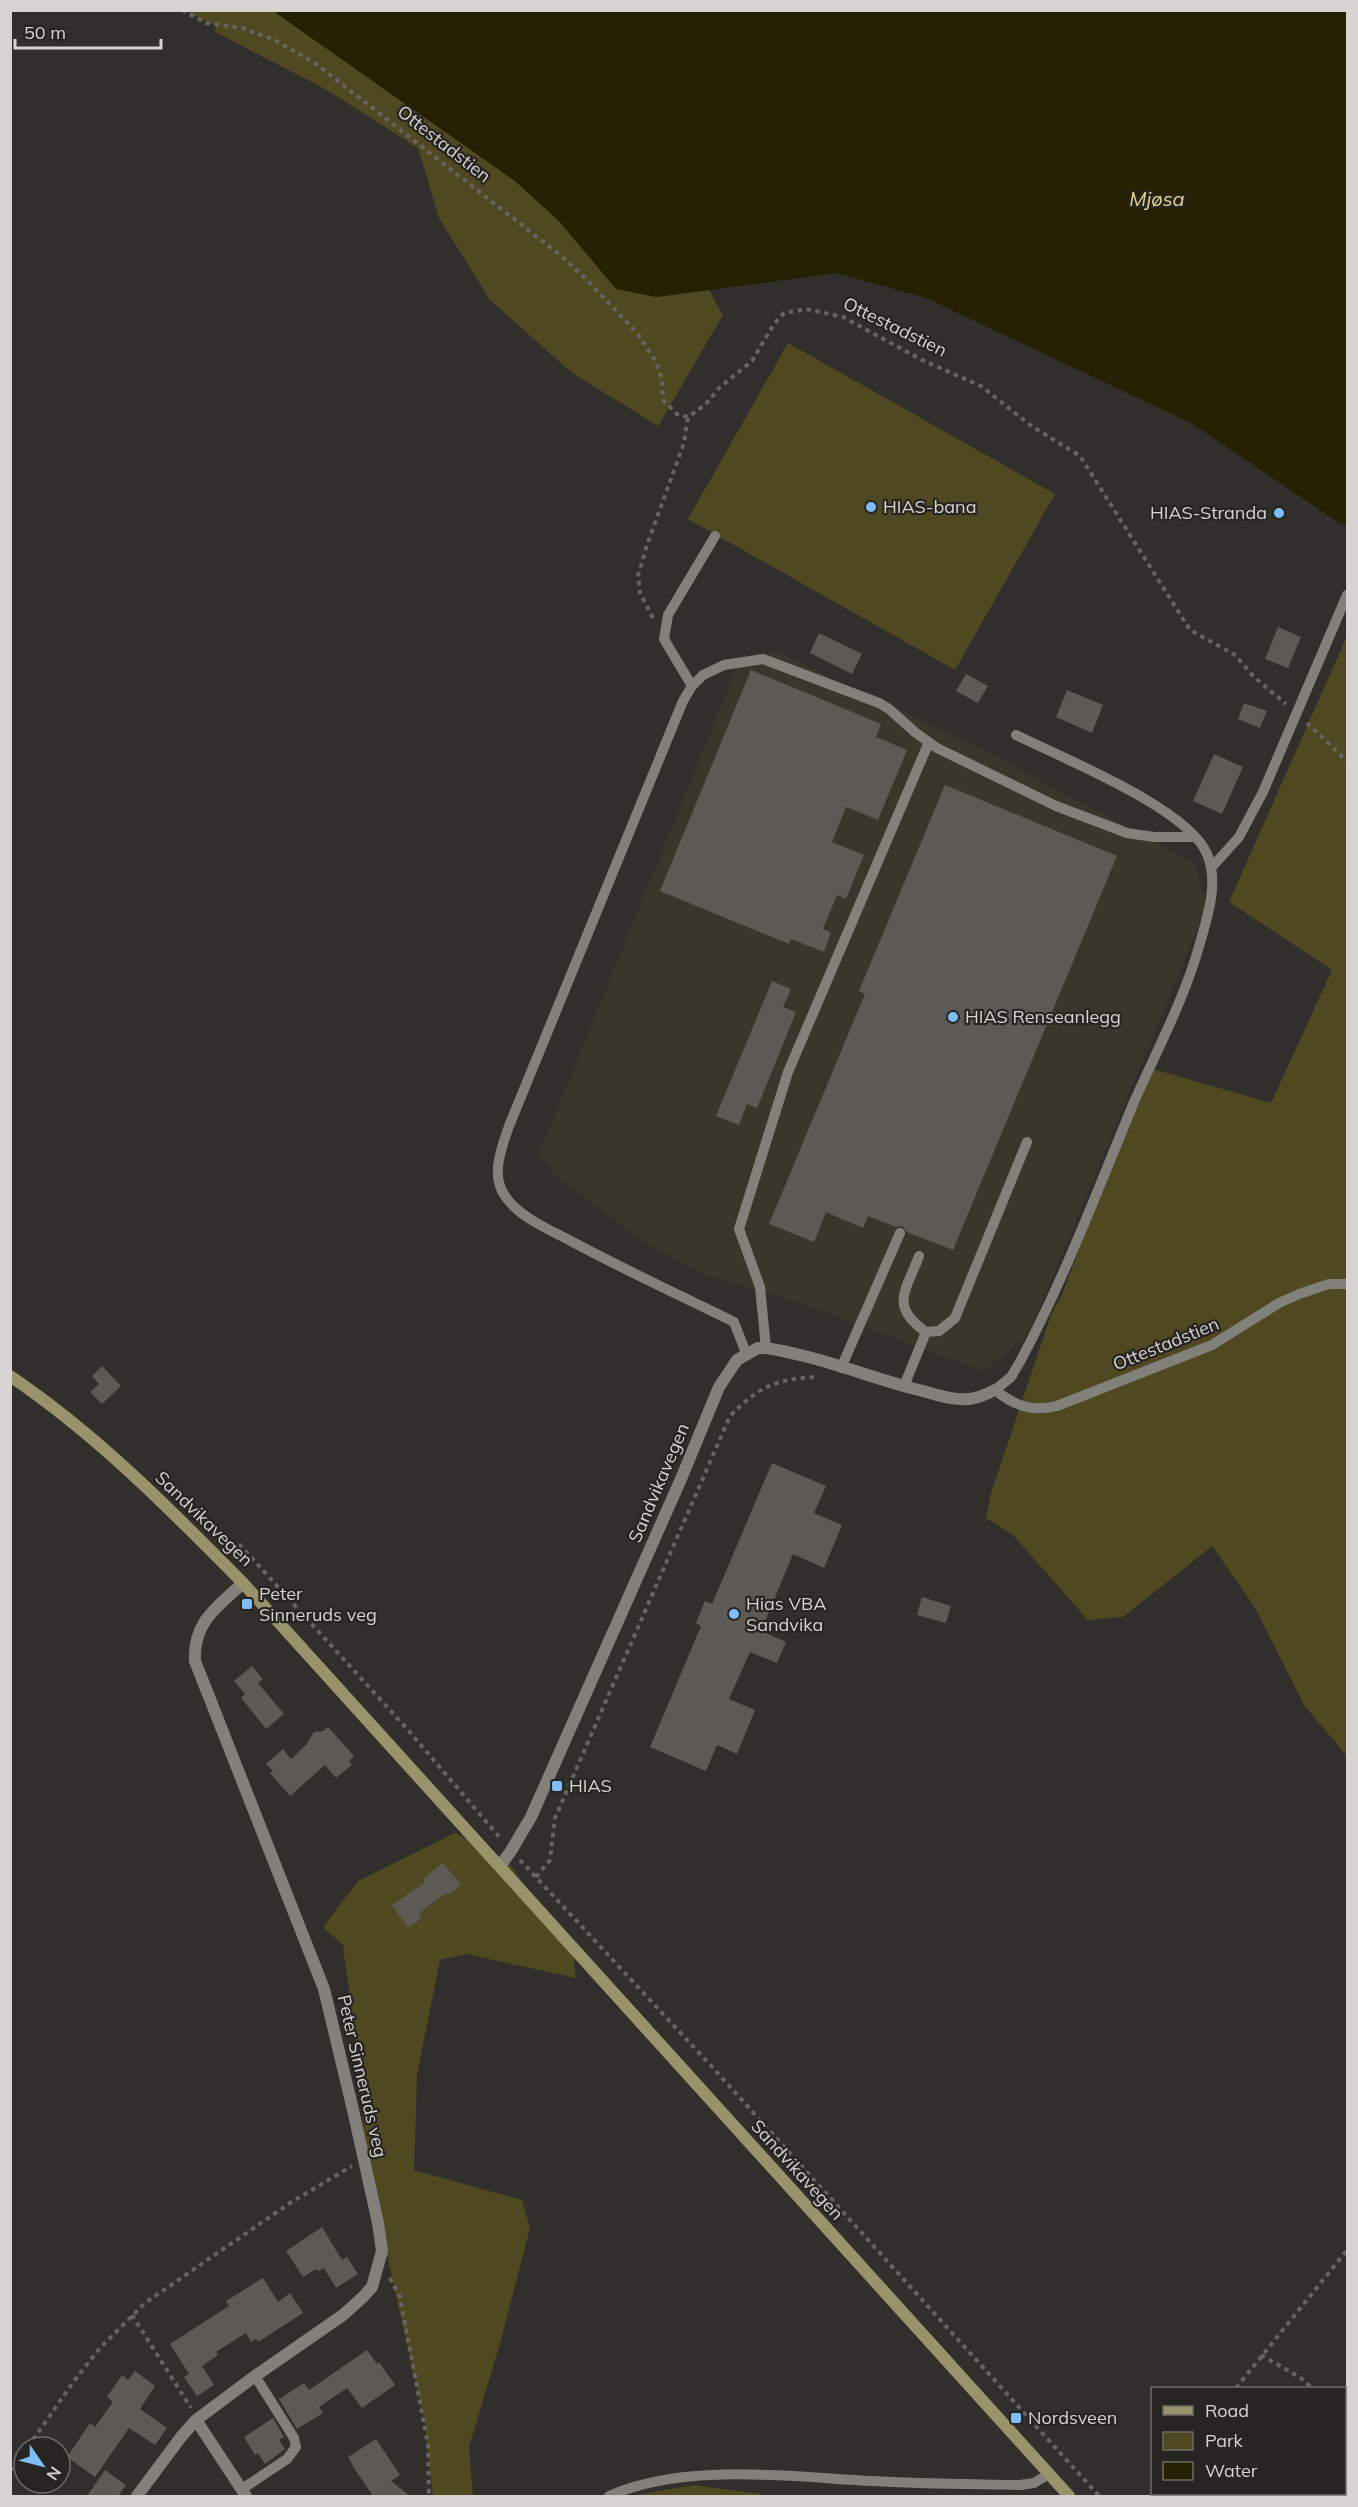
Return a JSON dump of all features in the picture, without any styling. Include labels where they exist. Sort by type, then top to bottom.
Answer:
[{"type":"main road","name":"Sandvikavegen","points":[[10,1376],[78,1428],[127,1470],[170,1509],[243,1583],[1069,2496]]},
{"type":"street","points":[[746,1353],[758,1348],[766,1348],[960,1400],[981,1397],[995,1390]]},
{"type":"street","name":"Sandvikavegen","points":[[500,1866],[531,1816],[546,1784],[681,1479],[719,1387],[737,1360],[746,1353]]},
{"type":"street","name":"Peter Sinneruds veg","points":[[137,2496],[196,2420],[353,2307],[372,2287],[382,2251],[378,2223],[343,2064],[324,1989],[195,1661],[196,1641],[200,1627],[208,1616],[243,1583]]},
{"type":"street","points":[[196,2420],[244,2493]]},
{"type":"lane","points":[[692,686],[663,639],[668,615],[715,536]]},
{"type":"lane","points":[[1211,868],[1239,837],[1298,715],[1347,596]]},
{"type":"lane","points":[[746,1353],[734,1322],[604,1259],[523,1214],[504,1196],[497,1174],[500,1151],[514,1115],[682,701],[692,686],[703,675],[724,665],[763,658],[879,703],[929,742],[998,779],[1107,827],[1154,837],[1195,837]]},
{"type":"lane","points":[[995,1390],[1011,1377],[1039,1326],[1192,970],[1210,902],[1211,868],[1206,852],[1195,837],[1164,812],[1133,793],[1016,735]]},
{"type":"lane","points":[[766,1348],[760,1287],[740,1228],[788,1072],[929,742]]},
{"type":"lane","points":[[919,1256],[902,1300],[905,1313],[913,1323],[926,1332],[939,1331],[955,1318],[1027,1142]]},
{"type":"lane","points":[[842,1368],[900,1233]]},
{"type":"lane","name":"Ottestadstien","points":[[995,1390],[1011,1403],[1023,1407],[1042,1410],[1057,1406],[1212,1345],[1299,1294],[1329,1284],[1347,1284]]},
{"type":"lane","points":[[904,1386],[926,1332]]},
{"type":"lane","points":[[244,2493],[287,2458],[296,2447],[294,2438],[255,2376]]},
{"type":"lane","points":[[609,2496],[636,2486],[681,2478],[750,2475],[909,2483],[1020,2485],[1034,2483],[1049,2474]]},
{"type":"path","name":"Ottestadstien","points":[[182,10],[206,23],[242,28],[273,39],[315,63],[560,255],[638,334],[656,362],[662,380],[663,400],[677,414],[688,417],[706,404],[719,388],[752,361],[774,324],[784,313],[806,309],[843,317],[922,360],[981,386],[1030,424],[1080,456],[1190,630],[1235,655],[1254,677],[1347,762]]},
{"type":"path","points":[[663,639],[640,593],[638,576],[684,443],[688,417]]},
{"type":"path","points":[[536,1877],[550,1860],[555,1818],[730,1416],[747,1399],[769,1384],[820,1376]]},
{"type":"path","points":[[239,1544],[408,1730],[511,1851],[722,2078],[1099,2496]]},
{"type":"path","points":[[36,2435],[100,2348],[146,2303],[290,2203],[363,2160]]},
{"type":"path","points":[[1237,2387],[1347,2249]]},
{"type":"path","points":[[380,2261],[400,2297],[428,2445],[429,2496]]},
{"type":"path","points":[[132,2315],[196,2420]]},
{"type":"path","points":[[1261,2355],[1301,2378],[1311,2387]]},
{"type":"shaded area","points":[[775,651],[993,755],[1195,864],[1207,906],[1029,1334],[984,1371],[792,1300],[704,1274],[646,1243],[556,1176],[539,1154],[738,665]]},
{"type":"green space","points":[[197,10],[276,11],[515,181],[558,220],[656,297],[709,290],[723,315],[658,426],[571,372],[490,300],[439,218],[418,148],[325,89],[215,32],[216,26],[189,13]]},
{"type":"green space","name":"HIAS-bana","points":[[788,343],[1055,494],[955,670],[688,519]]},
{"type":"green space","points":[[1347,636],[1347,1756],[1304,1705],[1254,1606],[1212,1546],[1123,1617],[1088,1620],[1013,1535],[986,1518],[991,1493],[1051,1315],[1062,1295],[1102,1187],[1153,1069],[1271,1103],[1332,970],[1229,902]]},
{"type":"green space","points":[[455,1833],[507,1861],[572,1950],[576,1978],[466,1954],[440,1960],[417,2074],[414,2170],[522,2200],[530,2228],[501,2340],[469,2447],[473,2496],[433,2496],[425,2424],[367,2174],[359,2059],[343,1949],[345,1947],[323,1927],[358,1881]]},
{"type":"green space","points":[[694,2485],[760,2494],[759,2496],[631,2496]]},
{"type":"water","name":"Mjøsa","points":[[276,11],[1347,11],[1347,526],[1191,423],[926,298],[837,273],[656,297],[616,289],[558,220],[515,181]]},
{"type":"building","points":[[1278,627],[1301,637],[1288,668],[1265,659]]},
{"type":"building","points":[[819,633],[862,654],[852,674],[810,653]]},
{"type":"building","points":[[751,670],[881,724],[876,737],[907,750],[878,820],[846,807],[832,842],[864,855],[846,899],[837,895],[823,929],[831,933],[824,952],[791,939],[789,944],[660,891]]},
{"type":"building","points":[[966,674],[988,686],[978,703],[956,691]]},
{"type":"building","points":[[1067,690],[1103,705],[1092,733],[1056,717]]},
{"type":"building","points":[[1244,703],[1267,711],[1260,728],[1238,719]]},
{"type":"building","points":[[1214,754],[1243,767],[1222,814],[1193,801]]},
{"type":"building","name":"HIAS Renseanlegg","points":[[945,785],[1117,856],[953,1250],[907,1232],[902,1226],[896,1227],[868,1216],[863,1228],[826,1212],[814,1242],[769,1224],[865,994],[859,991]]},
{"type":"building","points":[[772,981],[791,989],[783,1007],[796,1012],[757,1108],[747,1104],[739,1125],[716,1116]]},
{"type":"building","points":[[102,1366],[121,1386],[102,1404],[90,1392],[99,1384],[92,1376]]},
{"type":"building","name":"Hias VBA Sandvika","points":[[772,1463],[826,1486],[814,1513],[842,1525],[824,1568],[793,1554],[761,1631],[786,1642],[777,1663],[750,1652],[729,1699],[755,1710],[737,1754],[717,1745],[706,1771],[650,1747],[701,1626],[696,1623],[705,1601],[712,1604]]},
{"type":"building","points":[[922,1597],[951,1606],[946,1623],[917,1615]]},
{"type":"building","points":[[252,1666],[263,1679],[258,1683],[284,1714],[266,1729],[241,1698],[245,1694],[234,1681]]},
{"type":"building","points":[[328,1727],[354,1756],[349,1761],[352,1765],[336,1778],[325,1765],[290,1796],[270,1773],[273,1771],[266,1764],[283,1749],[291,1759],[306,1745],[314,1732],[323,1731]]},
{"type":"building","points":[[443,1863],[461,1885],[419,1913],[422,1918],[408,1928],[392,1905],[425,1882],[423,1879]]},
{"type":"building","points":[[322,2227],[342,2260],[347,2257],[358,2274],[336,2288],[324,2268],[318,2271],[316,2269],[303,2277],[286,2251]]},
{"type":"building","points":[[263,2278],[278,2302],[290,2293],[303,2313],[258,2342],[256,2339],[251,2342],[246,2333],[216,2352],[218,2355],[202,2366],[214,2385],[197,2396],[184,2377],[189,2374],[170,2344],[229,2306],[226,2301]]},
{"type":"building","points":[[367,2350],[377,2364],[379,2362],[395,2385],[362,2408],[347,2388],[319,2407],[323,2413],[297,2429],[279,2399],[304,2383],[309,2390]]},
{"type":"building","points":[[135,2371],[155,2386],[140,2409],[167,2428],[155,2445],[129,2428],[95,2477],[72,2461],[72,2450],[90,2423],[95,2427],[113,2402],[107,2397],[122,2375],[128,2380]]},
{"type":"building","points":[[273,2418],[284,2437],[279,2440],[285,2449],[265,2464],[258,2453],[255,2455],[244,2437]]},
{"type":"building","points":[[376,2439],[400,2475],[391,2481],[410,2496],[373,2496],[356,2471],[348,2457]]},
{"type":"building","points":[[105,2470],[126,2485],[118,2496],[87,2496]]},
{"type":"place","name":"HIAS-bana","points":[[871,507]]},
{"type":"place","name":"HIAS-Stranda","points":[[1279,513]]},
{"type":"place","name":"HIAS Renseanlegg","points":[[953,1017]]},
{"type":"place","name":"Peter Sinneruds veg","points":[[247,1604]]},
{"type":"place","name":"Hias VBA Sandvika","points":[[734,1614]]},
{"type":"place","name":"HIAS","points":[[557,1786]]},
{"type":"place","name":"Nordsveen","points":[[1016,2418]]}]
